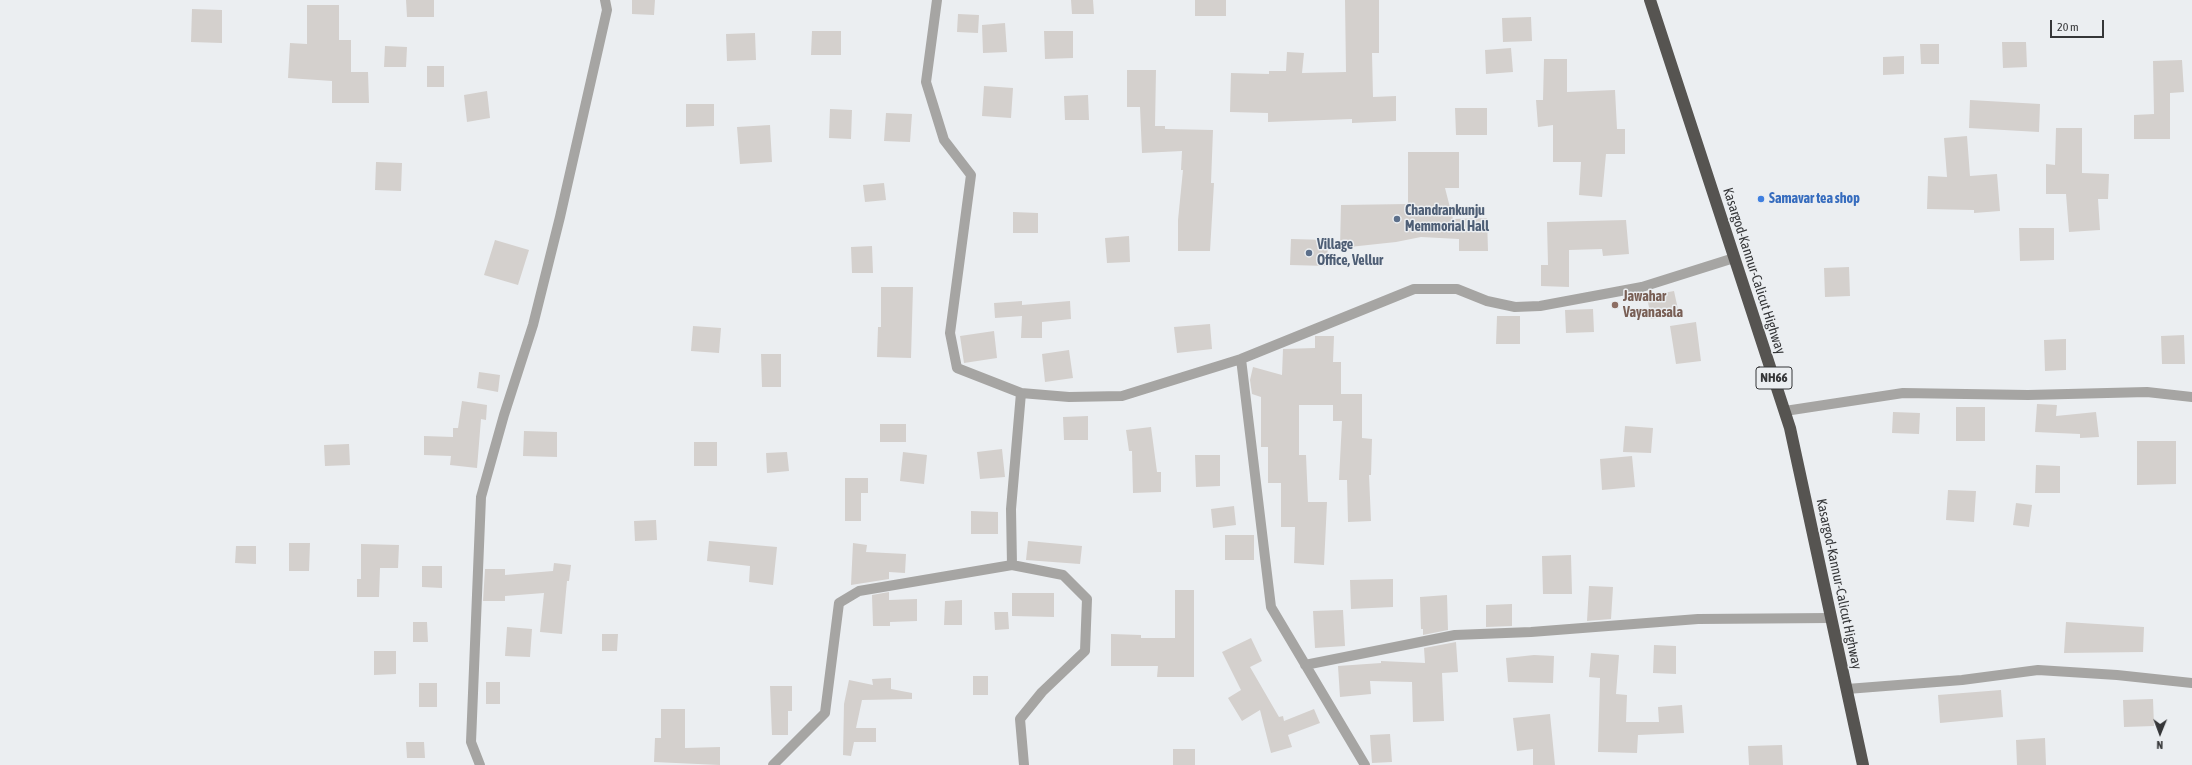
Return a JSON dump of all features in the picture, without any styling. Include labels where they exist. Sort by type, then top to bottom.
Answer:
[{"type":"highway","name":"Kasargod-Kannur-Calicut Highway","points":[[1650,0],[1790,428],[1863,765]]},
{"type":"street","points":[[480,765],[471,742],[481,497],[537,310],[607,10],[605,0]]},
{"type":"street","points":[[937,0],[926,82],[944,140],[971,175],[950,333],[957,368],[1021,393],[1069,397],[1122,396],[1240,359],[1414,289],[1457,289],[1488,301],[1515,308],[1540,306],[1642,287],[1734,258]]},
{"type":"street","points":[[1240,359],[1271,607],[1365,765]]},
{"type":"street","points":[[1785,411],[1903,393],[2028,395],[2147,392],[2192,397]]},
{"type":"street","points":[[1012,564],[1011,509],[1021,393]]},
{"type":"street","points":[[773,765],[825,713],[839,603],[859,591],[895,586],[1012,564],[1063,575],[1087,599],[1085,651],[1042,692],[1020,719],[1024,765]]},
{"type":"street","points":[[1305,665],[1455,635],[1515,633],[1698,619],[1830,618]]},
{"type":"street","points":[[1847,689],[1962,680],[2038,670],[2117,675],[2192,683]]},
{"type":"building","points":[[406,0],[434,0],[434,17],[407,17]]},
{"type":"building","points":[[632,0],[655,0],[654,15],[632,14]]},
{"type":"building","points":[[1071,0],[1093,0],[1094,14],[1072,14]]},
{"type":"building","points":[[1195,0],[1226,0],[1226,16],[1195,16]]},
{"type":"building","points":[[1345,0],[1379,0],[1379,53],[1372,53],[1373,97],[1396,96],[1396,121],[1352,123],[1352,119],[1268,122],[1268,113],[1230,112],[1231,73],[1269,74],[1269,71],[1286,71],[1287,52],[1304,53],[1302,73],[1346,72]]},
{"type":"building","points":[[307,5],[339,5],[339,40],[351,40],[351,72],[368,72],[369,103],[332,103],[332,81],[288,78],[290,43],[307,44]]},
{"type":"building","points":[[192,9],[222,10],[222,43],[191,42]]},
{"type":"building","points":[[958,14],[979,15],[978,33],[957,32]]},
{"type":"building","points":[[1531,17],[1532,41],[1503,42],[1502,18]]},
{"type":"building","points":[[1005,23],[1007,52],[983,53],[982,25]]},
{"type":"building","points":[[812,31],[841,31],[841,55],[811,55]]},
{"type":"building","points":[[1044,31],[1073,31],[1073,58],[1045,59]]},
{"type":"building","points":[[755,33],[756,60],[727,61],[726,34]]},
{"type":"building","points":[[2002,42],[2026,42],[2027,67],[2003,68]]},
{"type":"building","points":[[1920,44],[1939,44],[1939,64],[1921,64]]},
{"type":"building","points":[[385,46],[407,47],[406,67],[384,67]]},
{"type":"building","points":[[1511,48],[1513,72],[1486,74],[1485,50]]},
{"type":"building","points":[[1904,56],[1904,74],[1883,75],[1883,57]]},
{"type":"building","points":[[1544,59],[1567,59],[1567,92],[1615,90],[1617,129],[1625,129],[1625,154],[1606,154],[1602,197],[1579,195],[1581,162],[1553,162],[1553,125],[1538,127],[1536,100],[1543,100]]},
{"type":"building","points":[[2182,60],[2184,92],[2170,93],[2170,139],[2134,139],[2134,115],[2154,114],[2153,61]]},
{"type":"building","points":[[427,66],[444,66],[444,87],[427,87]]},
{"type":"building","points":[[1127,70],[1156,70],[1155,126],[1165,126],[1165,129],[1213,130],[1211,183],[1214,183],[1210,251],[1178,251],[1178,220],[1183,170],[1181,170],[1182,151],[1142,153],[1140,107],[1127,107]]},
{"type":"building","points":[[984,86],[1013,88],[1011,118],[982,116]]},
{"type":"building","points":[[487,91],[490,118],[467,122],[464,95]]},
{"type":"building","points":[[1088,95],[1089,120],[1065,120],[1064,96]]},
{"type":"building","points":[[1970,100],[2040,104],[2039,132],[1969,128]]},
{"type":"building","points":[[686,104],[714,104],[714,126],[686,127]]},
{"type":"building","points":[[1455,108],[1487,108],[1487,135],[1456,135]]},
{"type":"building","points":[[830,109],[852,110],[851,139],[829,138]]},
{"type":"building","points":[[886,113],[912,114],[910,142],[884,141]]},
{"type":"building","points":[[770,125],[772,162],[740,164],[737,127]]},
{"type":"building","points":[[2056,128],[2082,128],[2082,173],[2109,174],[2108,199],[2098,199],[2100,230],[2069,232],[2066,194],[2046,194],[2046,164],[2055,165]]},
{"type":"building","points":[[1967,136],[1970,176],[1997,174],[2000,211],[1974,213],[1974,210],[1927,209],[1928,176],[1947,177],[1944,138]]},
{"type":"building","points":[[1408,152],[1459,152],[1459,188],[1445,188],[1453,219],[1487,218],[1488,251],[1459,251],[1459,239],[1421,237],[1396,242],[1340,248],[1341,205],[1408,204]]},
{"type":"building","points":[[376,162],[402,163],[401,191],[375,190]]},
{"type":"building","points":[[884,183],[886,200],[865,202],[863,185]]},
{"type":"building","points":[[1013,212],[1038,213],[1038,233],[1013,233]]},
{"type":"building","points":[[1626,220],[1629,254],[1603,256],[1602,249],[1569,250],[1569,287],[1541,286],[1541,265],[1548,265],[1547,222]]},
{"type":"building","points":[[2019,228],[2054,228],[2054,260],[2020,261]]},
{"type":"building","points":[[1129,236],[1130,262],[1107,263],[1105,238]]},
{"type":"building","name":"Village Office, Vellur","points":[[1291,239],[1328,240],[1327,266],[1290,265]]},
{"type":"building","points":[[495,240],[529,250],[518,285],[484,275]]},
{"type":"building","points":[[872,246],[873,273],[852,273],[851,247]]},
{"type":"building","points":[[1849,267],[1850,296],[1825,297],[1824,268]]},
{"type":"building","points":[[881,287],[913,287],[911,358],[877,357],[878,327],[881,327]]},
{"type":"building","points":[[1674,291],[1679,314],[1651,319],[1647,296]]},
{"type":"building","points":[[1022,301],[1022,305],[1070,301],[1071,319],[1042,322],[1042,338],[1021,338],[1022,316],[995,318],[994,303]]},
{"type":"building","points":[[1593,309],[1594,332],[1566,333],[1565,310]]},
{"type":"building","points":[[1497,316],[1520,316],[1520,344],[1496,344]]},
{"type":"building","points":[[1696,322],[1701,361],[1676,364],[1670,326]]},
{"type":"building","points":[[1210,324],[1212,349],[1177,353],[1174,327]]},
{"type":"building","points":[[693,326],[721,328],[719,353],[691,351]]},
{"type":"building","points":[[994,331],[997,358],[964,363],[960,336]]},
{"type":"building","points":[[2184,335],[2185,364],[2162,364],[2161,336]]},
{"type":"building","points":[[1315,336],[1334,336],[1333,362],[1341,362],[1341,394],[1362,394],[1362,438],[1372,439],[1371,475],[1369,475],[1371,521],[1348,522],[1347,480],[1339,480],[1342,421],[1333,421],[1333,405],[1299,405],[1299,455],[1306,455],[1308,502],[1327,502],[1324,565],[1294,563],[1295,527],[1281,527],[1281,483],[1268,483],[1268,447],[1261,447],[1261,397],[1252,394],[1250,380],[1253,367],[1282,375],[1283,349],[1315,348]]},
{"type":"building","points":[[2066,339],[2066,370],[2045,371],[2044,340]]},
{"type":"building","points":[[1069,350],[1073,378],[1045,382],[1042,354]]},
{"type":"building","points":[[761,354],[781,354],[781,387],[762,387]]},
{"type":"building","points":[[479,372],[500,375],[498,392],[477,388]]},
{"type":"building","points":[[462,401],[487,405],[486,420],[481,419],[477,468],[450,465],[451,456],[424,455],[424,436],[453,437],[453,428],[458,428]]},
{"type":"building","points":[[2037,404],[2057,405],[2056,416],[2096,412],[2099,437],[2080,438],[2080,434],[2035,432]]},
{"type":"building","points":[[1956,407],[1985,407],[1985,441],[1956,441]]},
{"type":"building","points":[[1893,412],[1920,413],[1919,434],[1892,433]]},
{"type":"building","points":[[1088,416],[1088,440],[1064,440],[1063,417]]},
{"type":"building","points":[[880,424],[906,424],[906,442],[880,442]]},
{"type":"building","points":[[1625,426],[1653,428],[1651,453],[1623,452]]},
{"type":"building","points":[[1151,427],[1157,472],[1161,472],[1161,492],[1133,493],[1132,451],[1129,451],[1126,430]]},
{"type":"building","points":[[524,431],[557,432],[557,457],[523,456]]},
{"type":"building","points":[[2137,441],[2176,441],[2176,484],[2137,485]]},
{"type":"building","points":[[694,442],[717,442],[717,466],[694,466]]},
{"type":"building","points":[[349,444],[350,465],[325,466],[324,445]]},
{"type":"building","points":[[1002,449],[1005,477],[980,479],[977,452]]},
{"type":"building","points":[[787,452],[789,471],[767,473],[766,453]]},
{"type":"building","points":[[903,452],[927,455],[924,484],[900,481]]},
{"type":"building","points":[[1195,455],[1220,455],[1220,486],[1196,487]]},
{"type":"building","points":[[1632,456],[1635,487],[1602,490],[1600,459]]},
{"type":"building","points":[[2036,465],[2060,466],[2060,493],[2035,493]]},
{"type":"building","points":[[845,478],[868,478],[868,493],[861,493],[861,521],[845,521]]},
{"type":"building","points":[[1948,490],[1976,491],[1974,522],[1946,520]]},
{"type":"building","points":[[2016,503],[2032,505],[2029,527],[2013,525]]},
{"type":"building","points":[[1234,506],[1236,525],[1213,528],[1211,509]]},
{"type":"building","points":[[971,511],[998,512],[998,534],[971,534]]},
{"type":"building","points":[[656,520],[657,540],[635,541],[634,521]]},
{"type":"building","points":[[1225,535],[1254,535],[1254,560],[1225,560]]},
{"type":"building","points":[[709,541],[777,547],[773,585],[749,582],[750,566],[707,561]]},
{"type":"building","points":[[1028,541],[1082,546],[1080,564],[1026,560]]},
{"type":"building","points":[[289,543],[310,543],[309,571],[289,571]]},
{"type":"building","points":[[853,543],[867,545],[866,552],[906,554],[905,573],[889,572],[889,579],[851,585]]},
{"type":"building","points":[[361,544],[399,545],[398,568],[380,568],[379,597],[357,597],[357,579],[361,579]]},
{"type":"building","points":[[236,546],[256,546],[256,564],[235,563]]},
{"type":"building","points":[[1571,555],[1572,594],[1543,594],[1542,556]]},
{"type":"building","points":[[554,563],[571,565],[569,581],[567,581],[562,634],[540,632],[544,593],[505,596],[505,601],[483,601],[485,569],[505,569],[505,575],[553,571]]},
{"type":"building","points":[[422,566],[442,566],[442,588],[422,587]]},
{"type":"building","points":[[1393,579],[1393,607],[1351,609],[1350,580]]},
{"type":"building","points":[[1589,586],[1613,587],[1611,619],[1587,621]]},
{"type":"building","points":[[1175,590],[1194,590],[1194,677],[1157,677],[1158,666],[1111,666],[1111,634],[1141,635],[1141,638],[1175,638]]},
{"type":"building","points":[[889,592],[889,600],[917,599],[917,621],[890,622],[890,626],[873,626],[872,595]]},
{"type":"building","points":[[1012,593],[1054,593],[1054,617],[1012,616]]},
{"type":"building","points":[[1447,595],[1448,630],[1423,635],[1423,629],[1421,629],[1420,597]]},
{"type":"building","points":[[962,600],[962,625],[944,625],[945,601]]},
{"type":"building","points":[[1512,604],[1512,626],[1486,627],[1486,605]]},
{"type":"building","points":[[1343,610],[1345,646],[1315,648],[1313,611]]},
{"type":"building","points":[[994,612],[1008,612],[1009,629],[995,630]]},
{"type":"building","points":[[413,622],[427,622],[428,642],[413,642]]},
{"type":"building","points":[[2066,622],[2144,627],[2143,652],[2064,653]]},
{"type":"building","points":[[507,627],[532,629],[530,657],[505,656]]},
{"type":"building","points":[[602,634],[618,634],[617,651],[602,651]]},
{"type":"building","points":[[1251,638],[1262,661],[1250,667],[1279,717],[1283,716],[1284,721],[1314,709],[1320,723],[1288,735],[1292,747],[1271,753],[1260,710],[1242,721],[1228,698],[1241,690],[1222,652]]},
{"type":"building","points":[[1456,642],[1458,672],[1442,673],[1444,721],[1413,722],[1412,682],[1370,681],[1371,694],[1340,697],[1338,666],[1381,663],[1381,661],[1425,663],[1424,648]]},
{"type":"building","points":[[1654,645],[1676,646],[1676,674],[1653,673]]},
{"type":"building","points":[[374,651],[396,651],[396,674],[374,675]]},
{"type":"building","points":[[1591,653],[1619,655],[1616,694],[1627,695],[1626,722],[1659,722],[1658,707],[1682,705],[1684,733],[1638,735],[1637,753],[1598,752],[1600,678],[1589,677]]},
{"type":"building","points":[[1534,655],[1554,656],[1553,683],[1508,682],[1506,658]]},
{"type":"building","points":[[973,676],[988,676],[988,695],[973,695]]},
{"type":"building","points":[[891,678],[891,689],[912,693],[912,699],[862,700],[856,728],[876,728],[876,742],[854,742],[851,756],[843,755],[844,704],[849,680],[873,685],[872,679]]},
{"type":"building","points":[[486,682],[500,682],[500,704],[486,704]]},
{"type":"building","points":[[419,683],[437,683],[437,707],[419,707]]},
{"type":"building","points":[[770,686],[792,686],[792,711],[788,711],[788,735],[772,735]]},
{"type":"building","points":[[2001,690],[2003,717],[1940,723],[1938,695]]},
{"type":"building","points":[[2153,699],[2154,726],[2124,727],[2123,700]]},
{"type":"building","points":[[661,709],[685,709],[685,748],[720,747],[720,765],[654,762],[655,738],[661,738]]},
{"type":"building","points":[[1550,714],[1555,765],[1533,765],[1533,749],[1517,751],[1513,718]]},
{"type":"building","points":[[1390,734],[1392,762],[1372,763],[1370,735]]},
{"type":"building","points":[[2045,738],[2046,765],[2017,765],[2016,740]]},
{"type":"building","points":[[406,742],[424,742],[425,758],[407,758]]},
{"type":"building","points":[[1782,745],[1783,765],[1749,765],[1748,746]]},
{"type":"building","points":[[1173,749],[1195,749],[1195,765],[1173,765]]},
{"type":"place","name":"Samavar tea shop","points":[[1761,199]]},
{"type":"place","name":"Chandrankunju Memmorial Hall","points":[[1397,219]]},
{"type":"place","name":"Village Office, Vellur","points":[[1309,253]]},
{"type":"place","name":"Jawahar Vayanasala","points":[[1615,305]]}]
